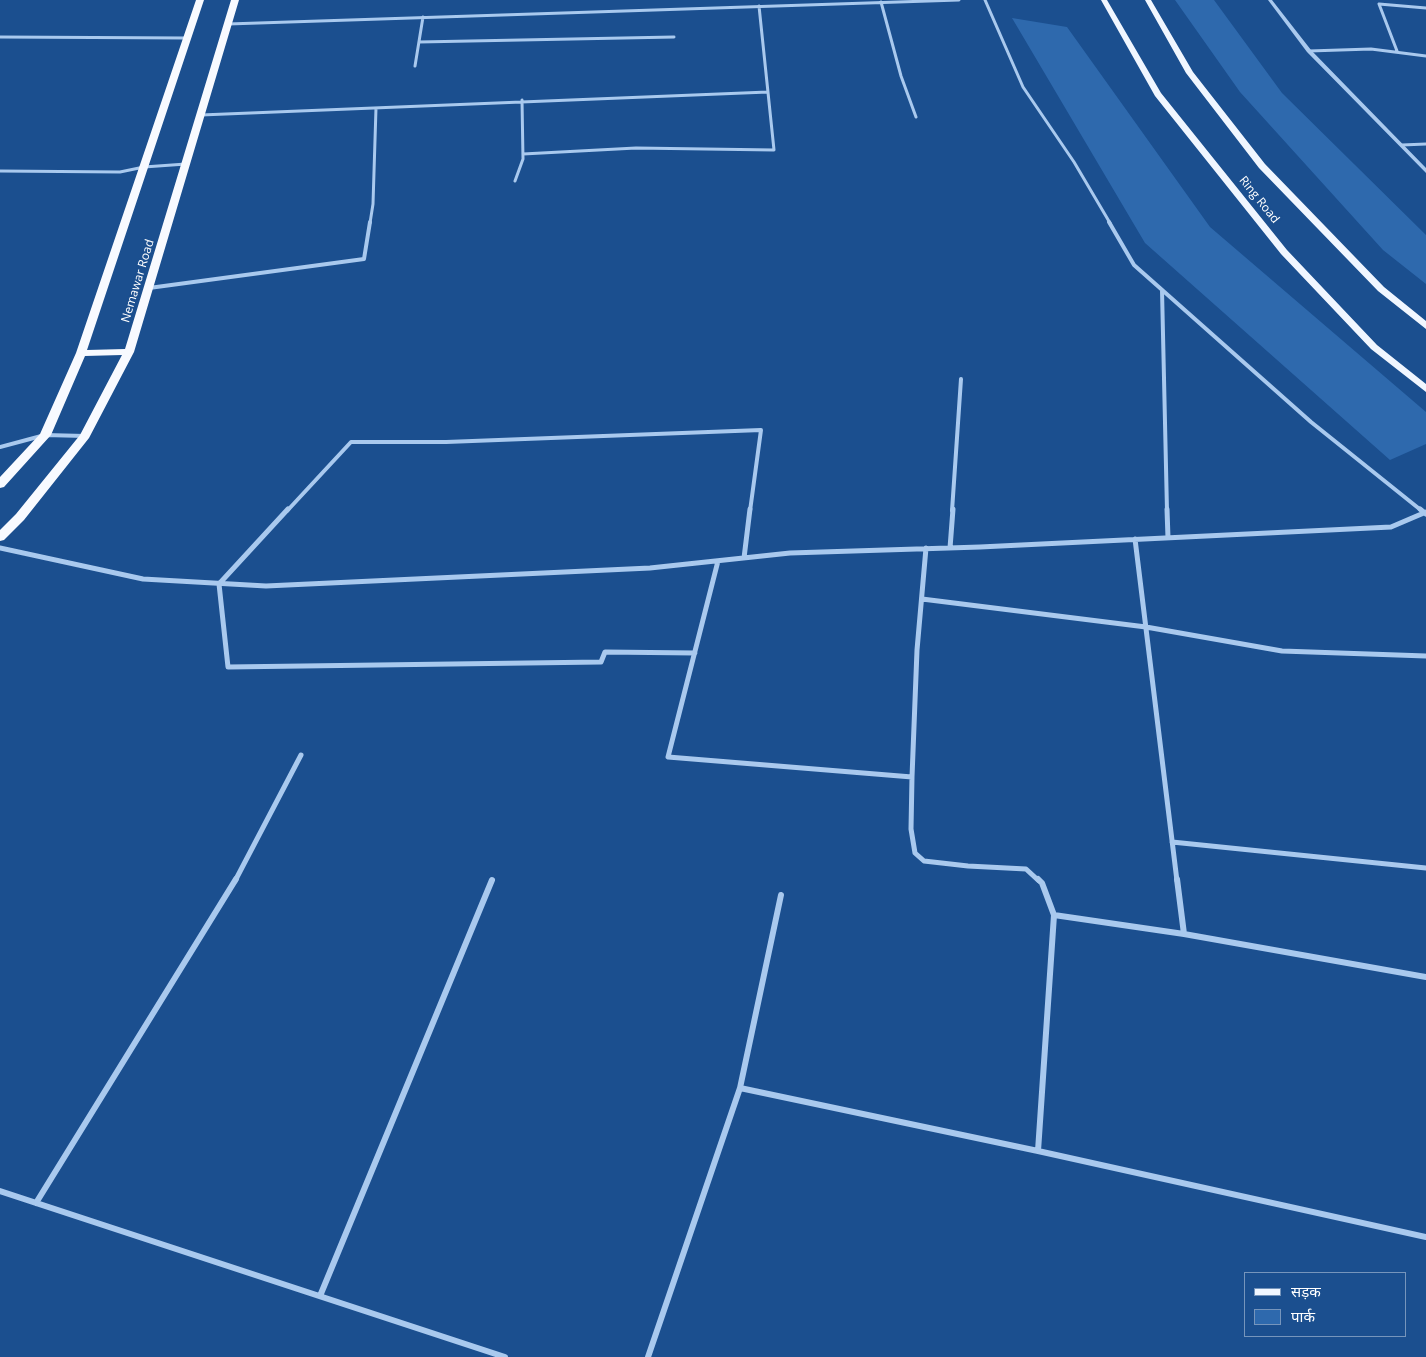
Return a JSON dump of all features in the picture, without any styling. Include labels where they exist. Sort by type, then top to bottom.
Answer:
[{"type":"highway","points":[[0,484],[45,435],[81,353],[200,0]]},
{"type":"highway","name":"Nemawar Road","points":[[0,537],[20,517],[85,436],[129,352],[235,0]]},
{"type":"highway","points":[[81,353],[129,352]]},
{"type":"main road","name":"Ring Road","points":[[1104,0],[1158,94],[1284,252],[1374,347],[1426,388]]},
{"type":"main road","name":"Ring Road","points":[[1148,0],[1190,73],[1262,166],[1381,289],[1426,326]]},
{"type":"street","points":[[812,0],[814,4]]},
{"type":"street","points":[[228,24],[959,0]]},
{"type":"street","points":[[985,0],[1023,87],[1074,162],[1134,265],[1311,422],[1425,514]]},
{"type":"street","points":[[1270,0],[1309,50],[1426,171]]},
{"type":"street","points":[[881,2],[901,76],[916,117]]},
{"type":"street","points":[[1397,51],[1378,4],[1426,8]]},
{"type":"street","points":[[523,154],[636,148],[774,150],[759,6]]},
{"type":"street","points":[[415,66],[423,17]]},
{"type":"street","points":[[0,37],[186,38]]},
{"type":"street","points":[[419,42],[674,37]]},
{"type":"street","points":[[1309,50],[1371,49],[1426,56]]},
{"type":"street","points":[[201,115],[522,100],[768,92]]},
{"type":"street","points":[[515,181],[523,154],[522,100]]},
{"type":"street","points":[[149,288],[364,259],[373,204],[376,108]]},
{"type":"street","points":[[1402,145],[1426,144]]},
{"type":"street","points":[[0,172],[120,172],[144,167],[186,164]]},
{"type":"street","points":[[1162,290],[1168,538]]},
{"type":"street","points":[[950,548],[961,379]]},
{"type":"street","points":[[694,653],[605,652],[601,662],[228,667],[219,584],[351,442],[446,442],[761,430],[744,558]]},
{"type":"street","points":[[0,447],[45,435],[85,436]]},
{"type":"street","points":[[0,548],[144,579],[266,586],[650,568],[790,553],[950,548],[1391,527],[1425,514]]},
{"type":"street","points":[[1135,539],[1184,934]]},
{"type":"street","points":[[926,548],[917,650],[912,777],[911,829],[915,853],[924,861],[1026,869],[1042,883],[1054,915],[1038,1151]]},
{"type":"street","points":[[718,561],[668,756],[912,777]]},
{"type":"street","points":[[922,599],[1146,627],[1282,651],[1426,656]]},
{"type":"street","points":[[36,1203],[227,897],[302,755]]},
{"type":"street","points":[[1172,842],[1426,868]]},
{"type":"street","points":[[320,1296],[492,880]]},
{"type":"street","points":[[648,1357],[740,1088],[781,895]]},
{"type":"street","points":[[1054,915],[1184,934],[1426,977]]},
{"type":"street","points":[[740,1088],[1038,1151],[1426,1237]]},
{"type":"street","points":[[0,1191],[505,1357]]},
{"type":"green space","points":[[1175,0],[1214,0],[1282,93],[1426,235],[1426,284],[1383,250],[1240,92]]},
{"type":"green space","points":[[1012,18],[1067,27],[1210,227],[1426,412],[1426,444],[1390,460],[1145,243]]}]
